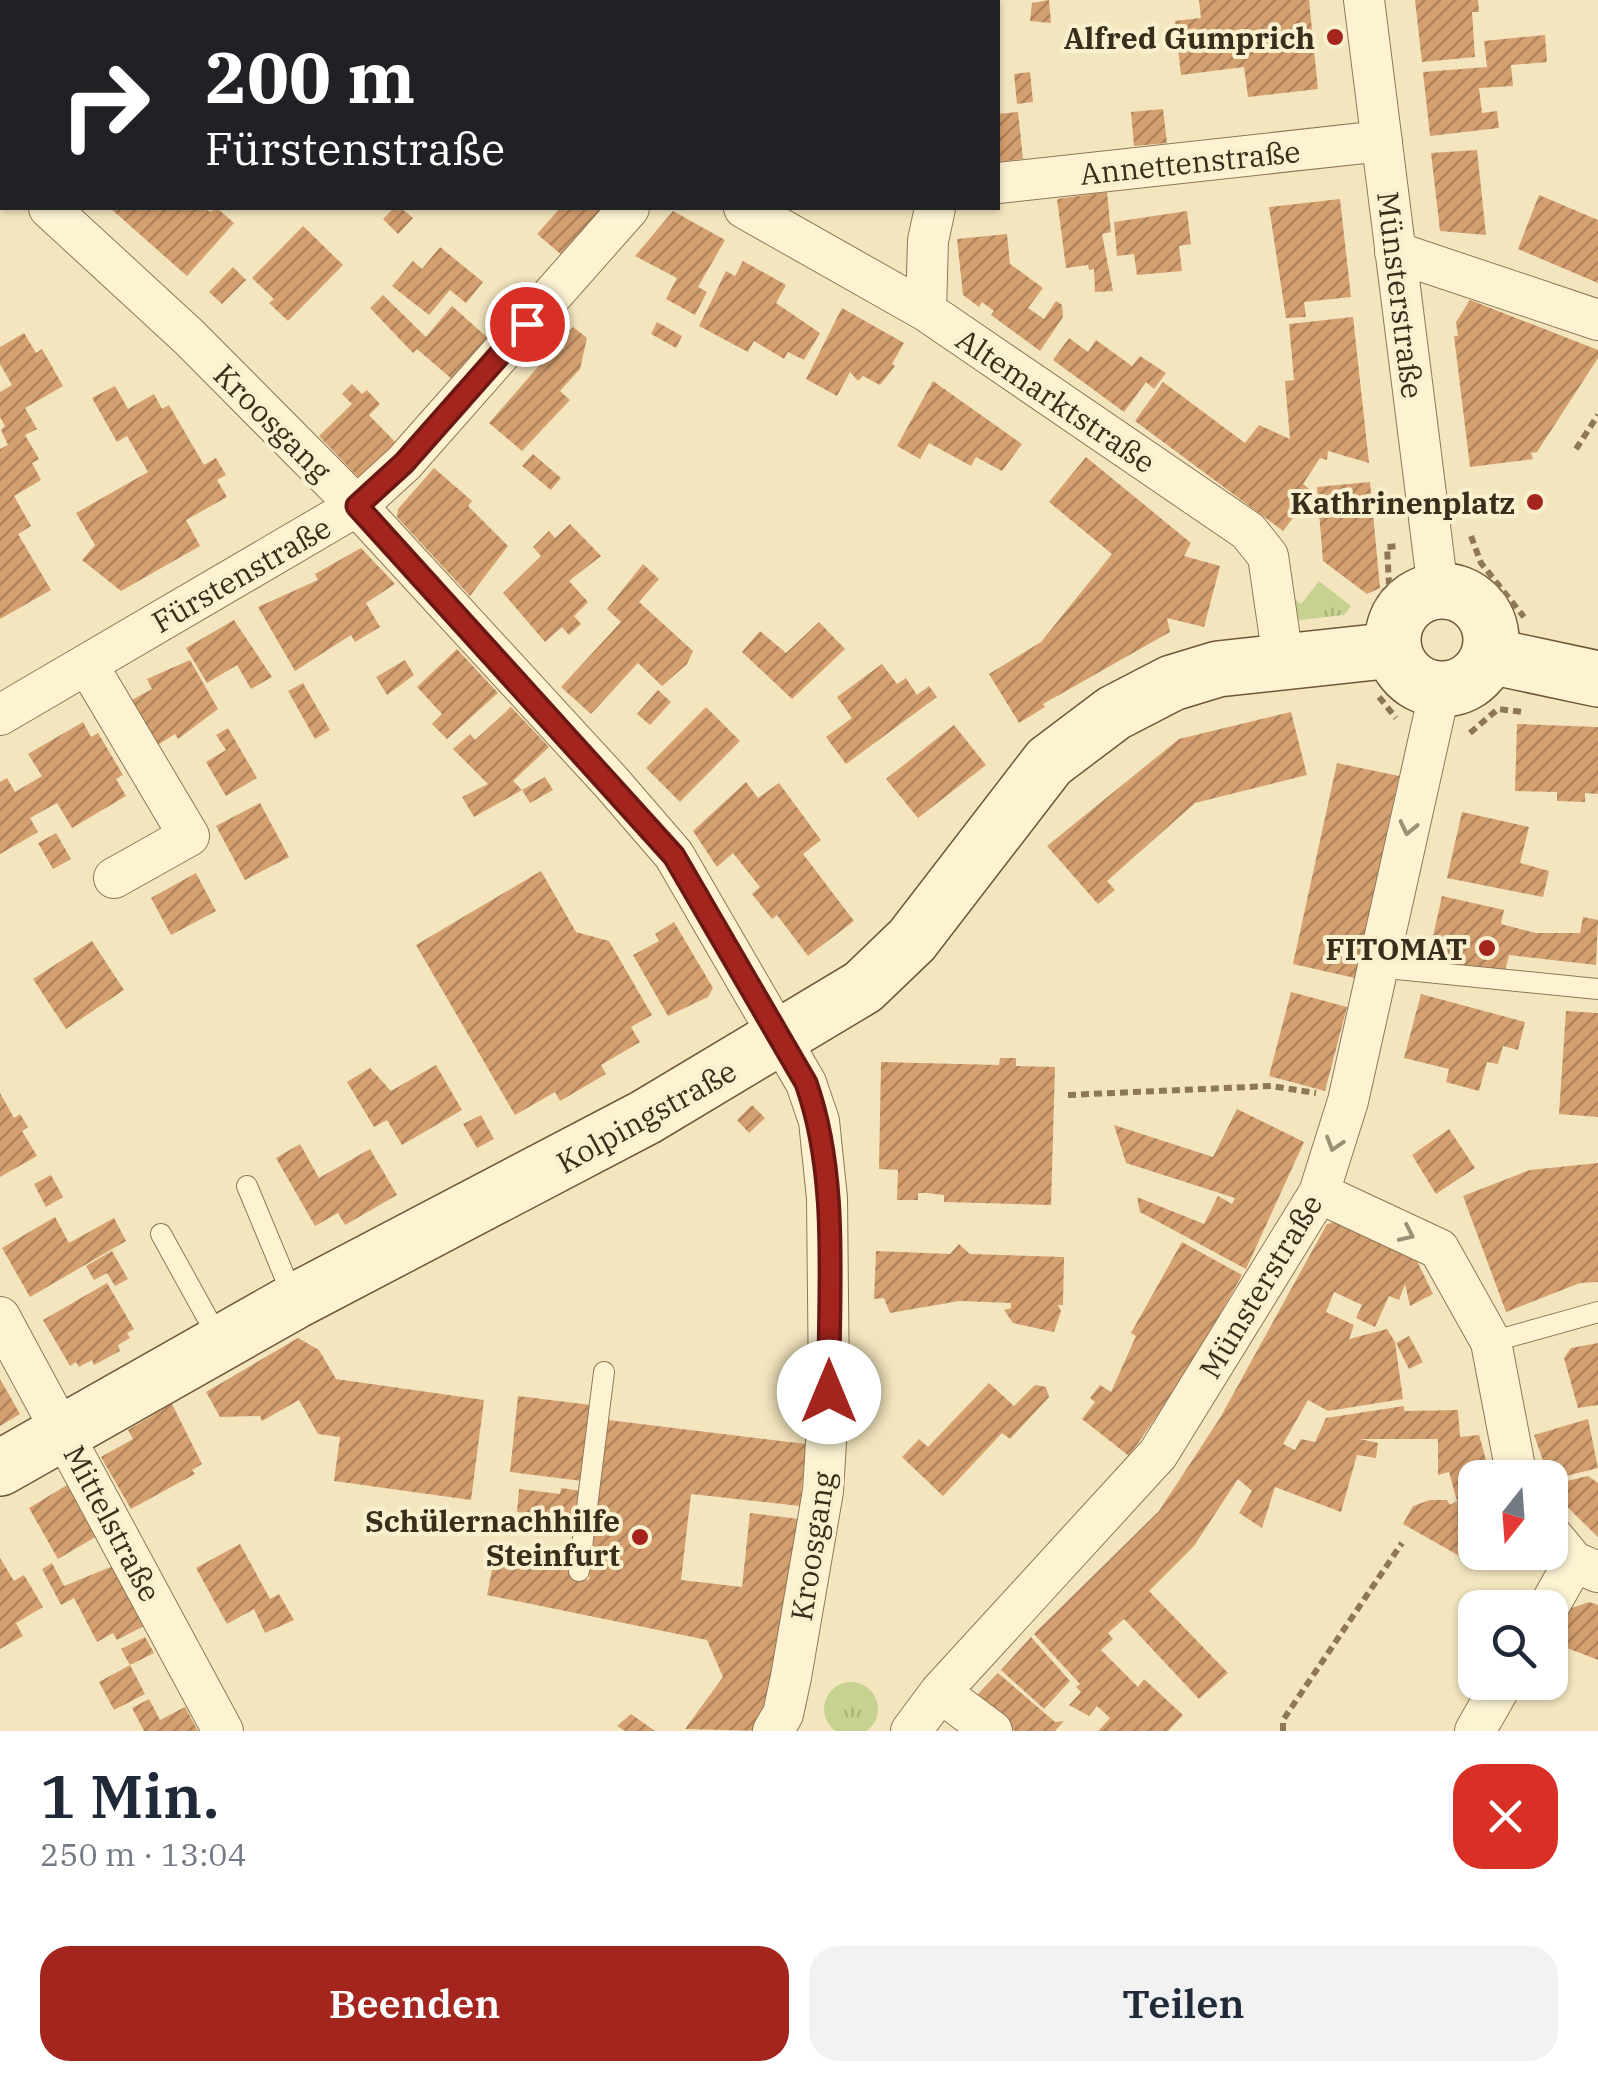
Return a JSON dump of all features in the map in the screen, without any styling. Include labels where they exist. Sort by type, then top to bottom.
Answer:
[{"type":"street","name":"Münsterstraße","points":[[1364,0],[1438,590]]},
{"type":"street","name":"Annettenstraße","points":[[1000,183],[1382,141]]},
{"type":"street","name":"Kroosgang","points":[[51,210],[188,337],[357,506],[674,856],[806,1083],[820,1121],[827,1198],[829,1392],[823,1491],[791,1676],[783,1714],[773,1731]]},
{"type":"street","name":"Fürstenstraße","points":[[0,715],[357,506],[404,463],[627,210]]},
{"type":"street","name":"Altemarktstraße","points":[[748,210],[926,312],[1248,531],[1268,556],[1283,658]]},
{"type":"street","points":[[926,312],[928,241],[935,210]]},
{"type":"street","points":[[1395,252],[1598,320]]},
{"type":"street","points":[[1438,590],[1458,592],[1475,602],[1487,617],[1492,636],[1490,656],[1470,680],[1440,689],[1410,677],[1379,632],[1394,629],[1402,609],[1418,596],[1438,590]]},
{"type":"street","name":"Kolpingstraße","points":[[0,1468],[295,1301],[557,1166],[780,1040],[887,967],[1049,762],[1114,713],[1172,683],[1379,632]]},
{"type":"street","points":[[1490,656],[1598,679]]},
{"type":"street","points":[[86,664],[189,836],[114,878]]},
{"type":"street","name":"Münsterstraße","points":[[911,1731],[940,1692],[1158,1454],[1319,1193],[1348,1101],[1440,689]]},
{"type":"street","points":[[1319,1193],[1439,1249],[1491,1342],[1514,1460]]},
{"type":"street","name":"Mittelstraße","points":[[0,1317],[224,1731]]},
{"type":"street","points":[[1557,1590],[1574,1556]]},
{"type":"street","points":[[940,1692],[992,1731]]},
{"type":"street","points":[[1474,1731],[1492,1700]]},
{"type":"lane","points":[[1377,967],[1598,989]]},
{"type":"lane","points":[[246,1186],[295,1301]]},
{"type":"lane","points":[[161,1234],[221,1343]]},
{"type":"lane","points":[[1491,1342],[1598,1312]]},
{"type":"lane","points":[[579,1570],[604,1372]]},
{"type":"path","points":[[1576,449],[1598,415]]},
{"type":"path","points":[[1479,531],[1471,535],[1481,563],[1518,612],[1536,626]]},
{"type":"path","points":[[1379,632],[1381,602],[1389,584],[1386,547]]},
{"type":"path","points":[[1463,740],[1498,708],[1534,714]]},
{"type":"path","points":[[1068,1095],[1270,1086],[1348,1101]]},
{"type":"path","points":[[1283,1731],[1283,1720],[1402,1543]]},
{"type":"green space","points":[[1319,581],[1351,606],[1344,615],[1273,623],[1282,588],[1301,604]]},
{"type":"green space","points":[[841,1684],[861,1684],[876,1699],[876,1719],[866,1731],[836,1731],[826,1719],[826,1699]]},
{"type":"building","points":[[1049,0],[1051,23],[1030,21],[1032,3]]},
{"type":"building","points":[[1199,0],[1309,0],[1318,89],[1248,97],[1244,67],[1181,75],[1175,21],[1201,18]]},
{"type":"building","points":[[1415,0],[1478,0],[1479,12],[1472,12],[1475,57],[1422,62]]},
{"type":"building","points":[[1545,35],[1547,62],[1511,65],[1513,86],[1479,88],[1482,113],[1497,111],[1499,128],[1430,136],[1423,72],[1487,67],[1484,41]]},
{"type":"building","points":[[1030,72],[1033,102],[1017,104],[1014,74]]},
{"type":"building","points":[[1163,109],[1167,143],[1134,146],[1131,112]]},
{"type":"building","points":[[1018,112],[1023,159],[1000,162],[1000,114]]},
{"type":"building","points":[[1477,150],[1486,235],[1440,231],[1431,153]]},
{"type":"building","points":[[1107,192],[1111,232],[1102,234],[1113,291],[1095,292],[1094,269],[1089,270],[1088,265],[1066,268],[1057,199]]},
{"type":"building","points":[[1539,195],[1598,220],[1598,283],[1518,249]]},
{"type":"building","points":[[1340,199],[1351,297],[1304,302],[1306,317],[1286,318],[1269,207]]},
{"type":"building","points":[[112,210],[219,210],[234,223],[187,276]]},
{"type":"building","points":[[392,210],[403,210],[413,218],[398,234],[383,219]]},
{"type":"building","points":[[558,210],[604,210],[564,257],[537,234]]},
{"type":"building","points":[[673,211],[725,240],[698,287],[707,292],[695,315],[666,299],[677,278],[635,256]]},
{"type":"building","points":[[1187,211],[1191,244],[1179,246],[1182,271],[1137,275],[1134,254],[1117,256],[1114,222]]},
{"type":"building","points":[[303,226],[343,265],[288,321],[269,303],[274,299],[252,278]]},
{"type":"building","points":[[1007,234],[1010,264],[1043,288],[1028,308],[1044,319],[1056,301],[1062,305],[1063,317],[1040,351],[991,315],[994,311],[982,302],[979,307],[963,295],[957,239]]},
{"type":"building","points":[[440,247],[483,282],[466,303],[450,290],[429,315],[392,286],[413,261],[422,269]]},
{"type":"building","points":[[743,261],[786,285],[776,303],[820,333],[804,360],[788,352],[784,359],[754,341],[748,352],[699,326],[726,271],[735,276]]},
{"type":"building","points":[[233,267],[246,280],[222,304],[209,292]]},
{"type":"building","points":[[383,295],[426,337],[452,306],[490,340],[454,381],[417,349],[413,353],[370,308]]},
{"type":"building","points":[[1470,300],[1598,350],[1598,358],[1537,452],[1531,453],[1533,459],[1470,467],[1454,336],[1458,336],[1456,322]]},
{"type":"building","points":[[842,308],[904,343],[892,364],[895,366],[880,385],[863,376],[858,381],[850,372],[837,396],[806,379]]},
{"type":"building","points":[[1353,317],[1369,463],[1328,451],[1327,460],[1320,458],[1303,484],[1313,492],[1283,531],[1135,421],[1163,382],[1245,443],[1259,425],[1290,439],[1285,381],[1294,380],[1289,324]]},
{"type":"building","points":[[657,322],[682,336],[676,348],[651,334]]},
{"type":"building","points":[[573,327],[587,338],[580,369],[560,391],[570,400],[522,451],[489,423]]},
{"type":"building","points":[[24,333],[36,353],[42,349],[63,386],[25,408],[37,429],[25,435],[39,459],[32,463],[41,480],[14,496],[31,526],[18,534],[51,590],[0,619],[0,449],[8,445],[1,430],[5,426],[0,417],[0,392],[12,385],[0,364],[0,347]]},
{"type":"building","points":[[1069,338],[1088,352],[1096,340],[1132,366],[1140,356],[1166,373],[1154,389],[1146,382],[1124,412],[1053,360]]},
{"type":"building","points":[[933,381],[1022,444],[1002,471],[976,457],[971,466],[929,443],[920,459],[897,446]]},
{"type":"building","points":[[352,384],[362,394],[367,390],[380,404],[369,415],[398,445],[370,476],[358,477],[319,436],[352,404],[342,394]]},
{"type":"building","points":[[115,386],[128,409],[154,394],[162,409],[169,405],[204,465],[216,458],[226,475],[217,480],[227,497],[186,520],[200,546],[121,591],[82,560],[95,545],[76,513],[148,472],[127,436],[117,442],[92,398]]},
{"type":"building","points":[[533,454],[561,478],[551,490],[522,466]]},
{"type":"building","points":[[1086,457],[1191,543],[1184,556],[1220,566],[1204,627],[1167,618],[1170,632],[1043,704],[1045,707],[1019,723],[989,674],[1041,642],[1112,554],[1049,502]]},
{"type":"building","points":[[434,468],[472,501],[468,506],[508,546],[470,596],[397,517],[398,509]]},
{"type":"building","points":[[1370,482],[1380,588],[1367,594],[1323,561],[1317,487]]},
{"type":"building","points":[[570,524],[601,556],[569,581],[588,602],[574,616],[581,624],[569,635],[562,627],[545,642],[503,593],[541,556],[533,547],[549,531],[555,538]]},
{"type":"building","points":[[361,548],[395,584],[366,603],[380,627],[355,642],[351,635],[295,671],[258,607],[318,580],[315,574]]},
{"type":"building","points":[[643,564],[659,579],[639,602],[693,651],[687,664],[662,686],[638,663],[591,714],[561,687],[621,622],[607,609]]},
{"type":"building","points":[[234,620],[272,677],[251,689],[237,665],[207,683],[186,648]]},
{"type":"building","points":[[819,622],[845,649],[792,699],[742,652],[760,631],[786,653]]},
{"type":"building","points":[[457,649],[498,693],[447,739],[432,724],[442,714],[417,687]]},
{"type":"building","points":[[190,660],[218,709],[178,739],[175,734],[156,746],[130,701],[152,689],[147,679]]},
{"type":"building","points":[[405,660],[414,675],[387,695],[376,677]]},
{"type":"building","points":[[882,664],[897,684],[906,678],[917,695],[929,686],[937,697],[846,764],[826,737],[852,718],[837,697]]},
{"type":"building","points":[[303,683],[330,730],[315,739],[288,691]]},
{"type":"building","points":[[658,690],[671,702],[650,725],[637,714]]},
{"type":"building","points":[[511,707],[549,747],[513,781],[522,790],[474,817],[462,797],[488,784],[453,749],[470,734],[475,740]]},
{"type":"building","points":[[706,707],[740,741],[680,802],[646,768]]},
{"type":"building","points":[[1291,712],[1307,775],[1195,803],[1107,881],[1115,890],[1098,904],[1047,846],[1179,739]]},
{"type":"building","points":[[83,722],[91,737],[98,733],[123,775],[116,779],[126,796],[72,828],[57,803],[30,818],[38,832],[0,854],[0,782],[7,778],[15,792],[42,776],[28,754]]},
{"type":"building","points":[[1517,724],[1598,727],[1598,794],[1585,793],[1585,802],[1557,801],[1557,792],[1515,791]]},
{"type":"building","points":[[954,725],[986,765],[918,818],[886,779]]},
{"type":"building","points":[[228,728],[257,778],[226,796],[206,762],[226,750],[216,735]]},
{"type":"building","points":[[1337,763],[1399,776],[1355,978],[1293,964]]},
{"type":"building","points":[[545,777],[553,790],[530,803],[522,790]]},
{"type":"building","points":[[746,782],[758,798],[779,783],[821,840],[803,854],[854,921],[808,956],[777,915],[772,919],[752,894],[760,887],[733,853],[717,867],[693,831]]},
{"type":"building","points":[[260,803],[289,857],[245,880],[216,826]]},
{"type":"building","points":[[1462,812],[1529,827],[1520,863],[1549,871],[1543,897],[1447,878]]},
{"type":"building","points":[[56,833],[71,859],[53,869],[38,843]]},
{"type":"building","points":[[541,871],[576,932],[609,941],[652,1015],[631,1027],[640,1042],[601,1065],[606,1074],[560,1101],[555,1092],[515,1115],[416,945]]},
{"type":"building","points":[[196,873],[216,911],[171,935],[151,898]]},
{"type":"building","points":[[1442,896],[1504,910],[1501,924],[1536,933],[1580,933],[1583,917],[1598,920],[1596,965],[1509,955],[1505,971],[1427,963]]},
{"type":"building","points":[[674,922],[713,988],[708,997],[668,1016],[633,955],[659,941],[655,934]]},
{"type":"building","points":[[92,941],[124,990],[66,1029],[33,979]]},
{"type":"building","points":[[1291,992],[1347,1007],[1325,1091],[1269,1076]]},
{"type":"building","points":[[1421,994],[1525,1022],[1518,1050],[1503,1046],[1498,1064],[1487,1062],[1479,1091],[1446,1082],[1449,1069],[1404,1058]]},
{"type":"building","points":[[1566,1011],[1598,1013],[1598,1117],[1559,1114]]},
{"type":"building","points":[[1000,1058],[1016,1058],[1016,1066],[1055,1067],[1051,1205],[944,1202],[944,1195],[926,1193],[918,1193],[918,1200],[897,1200],[898,1170],[879,1169],[881,1062],[999,1065]]},
{"type":"building","points":[[436,1065],[462,1110],[402,1145],[387,1120],[374,1127],[347,1082],[370,1068],[391,1091]]},
{"type":"building","points":[[0,1093],[14,1118],[20,1114],[28,1127],[22,1131],[37,1156],[0,1177]]},
{"type":"building","points":[[752,1105],[765,1118],[749,1133],[737,1120]]},
{"type":"building","points":[[1237,1109],[1304,1142],[1246,1269],[1140,1212],[1137,1197],[1204,1224],[1218,1196],[1232,1204],[1235,1198],[1126,1163],[1114,1125],[1213,1157]]},
{"type":"building","points":[[481,1115],[494,1139],[477,1148],[463,1124]]},
{"type":"building","points":[[1449,1129],[1475,1168],[1436,1194],[1412,1155]]},
{"type":"building","points":[[300,1144],[319,1178],[370,1149],[397,1195],[345,1225],[338,1213],[315,1226],[276,1158]]},
{"type":"building","points":[[1598,1163],[1598,1282],[1580,1283],[1506,1312],[1463,1196],[1530,1170]]},
{"type":"building","points":[[51,1175],[63,1197],[46,1207],[34,1184]]},
{"type":"building","points":[[55,1217],[69,1243],[114,1218],[126,1241],[30,1297],[2,1248]]},
{"type":"building","points":[[1336,1222],[1416,1259],[1433,1294],[1410,1306],[1405,1284],[1399,1300],[1389,1296],[1375,1327],[1356,1318],[1362,1305],[1334,1292],[1326,1312],[1354,1325],[1349,1339],[1387,1329],[1395,1342],[1403,1399],[1328,1411],[1308,1400],[1283,1444],[1295,1450],[1301,1439],[1315,1442],[1326,1418],[1404,1406],[1404,1411],[1458,1410],[1460,1437],[1479,1435],[1486,1460],[1458,1460],[1458,1555],[1403,1524],[1413,1506],[1430,1500],[1447,1500],[1450,1505],[1457,1501],[1449,1472],[1438,1475],[1438,1439],[1360,1439],[1378,1443],[1376,1458],[1357,1455],[1341,1512],[1275,1487],[1262,1528],[1239,1513],[1252,1491],[1238,1479],[1194,1546],[1149,1591],[1228,1673],[1199,1699],[1124,1619],[1108,1633],[1113,1639],[1101,1650],[1138,1687],[1144,1679],[1183,1715],[1168,1731],[1098,1731],[1110,1718],[1097,1706],[1089,1716],[1069,1705],[1081,1692],[1076,1687],[1080,1684],[1034,1634],[1159,1511],[1220,1418],[1327,1224]]},
{"type":"building","points":[[1182,1242],[1242,1275],[1190,1368],[1129,1456],[1082,1419],[1095,1402],[1090,1398],[1100,1385],[1111,1392],[1136,1336],[1131,1333]]},
{"type":"building","points":[[959,1244],[970,1254],[1064,1257],[1063,1305],[1058,1305],[1061,1311],[1054,1332],[1013,1323],[1004,1310],[1011,1308],[1011,1303],[959,1301],[890,1313],[884,1298],[874,1299],[876,1251],[950,1254]]},
{"type":"building","points":[[112,1251],[128,1279],[115,1286],[107,1273],[94,1280],[86,1266]]},
{"type":"building","points":[[107,1283],[134,1329],[127,1333],[130,1338],[118,1345],[120,1351],[94,1365],[92,1360],[79,1367],[76,1362],[70,1366],[43,1320]]},
{"type":"building","points":[[1409,1336],[1423,1362],[1409,1369],[1396,1343]]},
{"type":"building","points":[[298,1338],[319,1350],[336,1379],[484,1400],[471,1500],[334,1481],[340,1437],[318,1434],[299,1400],[262,1421],[260,1416],[220,1417],[206,1392]]},
{"type":"building","points":[[1598,1343],[1598,1405],[1578,1408],[1564,1358],[1571,1348]]},
{"type":"building","points":[[0,1379],[20,1414],[0,1426]]},
{"type":"building","points":[[989,1383],[1014,1406],[1035,1385],[1046,1387],[1049,1397],[1010,1439],[1002,1433],[943,1496],[902,1457],[919,1439],[928,1447]]},
{"type":"building","points":[[518,1396],[591,1405],[582,1481],[510,1472]]},
{"type":"building","points":[[172,1404],[202,1464],[192,1470],[195,1474],[131,1509],[101,1457],[133,1439],[128,1430]]},
{"type":"building","points":[[1588,1419],[1598,1468],[1568,1476],[1568,1460],[1543,1460],[1534,1435]]},
{"type":"building","points":[[608,1420],[806,1444],[800,1506],[691,1494],[681,1580],[742,1587],[750,1513],[799,1519],[761,1731],[685,1729],[723,1677],[707,1640],[487,1595],[496,1550],[572,1566],[570,1577],[589,1580]]},
{"type":"building","points":[[1588,1476],[1598,1483],[1598,1537],[1568,1508],[1568,1481]]},
{"type":"building","points":[[67,1485],[97,1536],[58,1559],[29,1508]]},
{"type":"building","points":[[561,1488],[581,1491],[578,1519],[517,1512],[519,1489],[560,1494]]},
{"type":"building","points":[[240,1544],[270,1599],[279,1594],[294,1620],[265,1633],[254,1609],[227,1624],[196,1568]]},
{"type":"building","points":[[0,1558],[14,1581],[24,1575],[43,1607],[16,1623],[23,1636],[0,1649]]},
{"type":"building","points":[[52,1563],[64,1586],[113,1566],[144,1626],[117,1640],[113,1633],[97,1642],[74,1598],[61,1605],[42,1569]]},
{"type":"building","points":[[1589,1602],[1598,1605],[1598,1660],[1568,1648],[1569,1609]]},
{"type":"building","points":[[145,1637],[154,1653],[130,1665],[121,1649]]},
{"type":"building","points":[[1031,1637],[1070,1681],[1044,1709],[1001,1670]]},
{"type":"building","points":[[130,1665],[145,1694],[114,1710],[99,1682]]},
{"type":"building","points":[[998,1673],[1055,1722],[1064,1721],[1055,1731],[1015,1731],[976,1696]]},
{"type":"building","points":[[149,1699],[160,1720],[185,1707],[198,1731],[144,1731],[132,1708]]},
{"type":"building","points":[[631,1714],[655,1731],[625,1731],[617,1726]]},
{"type":"place","name":"Alfred Gumprich","points":[[1335,37]]},
{"type":"place","name":"Kathrinenplatz","points":[[1535,502]]},
{"type":"place","name":"FITOMAT","points":[[1487,948]]},
{"type":"place","name":"Schülernachhilfe Steinfurt","points":[[640,1537]]},
{"type":"route","points":[[527,324],[404,463],[357,506],[674,856],[806,1083],[820,1121],[827,1198],[829,1392]]}]
